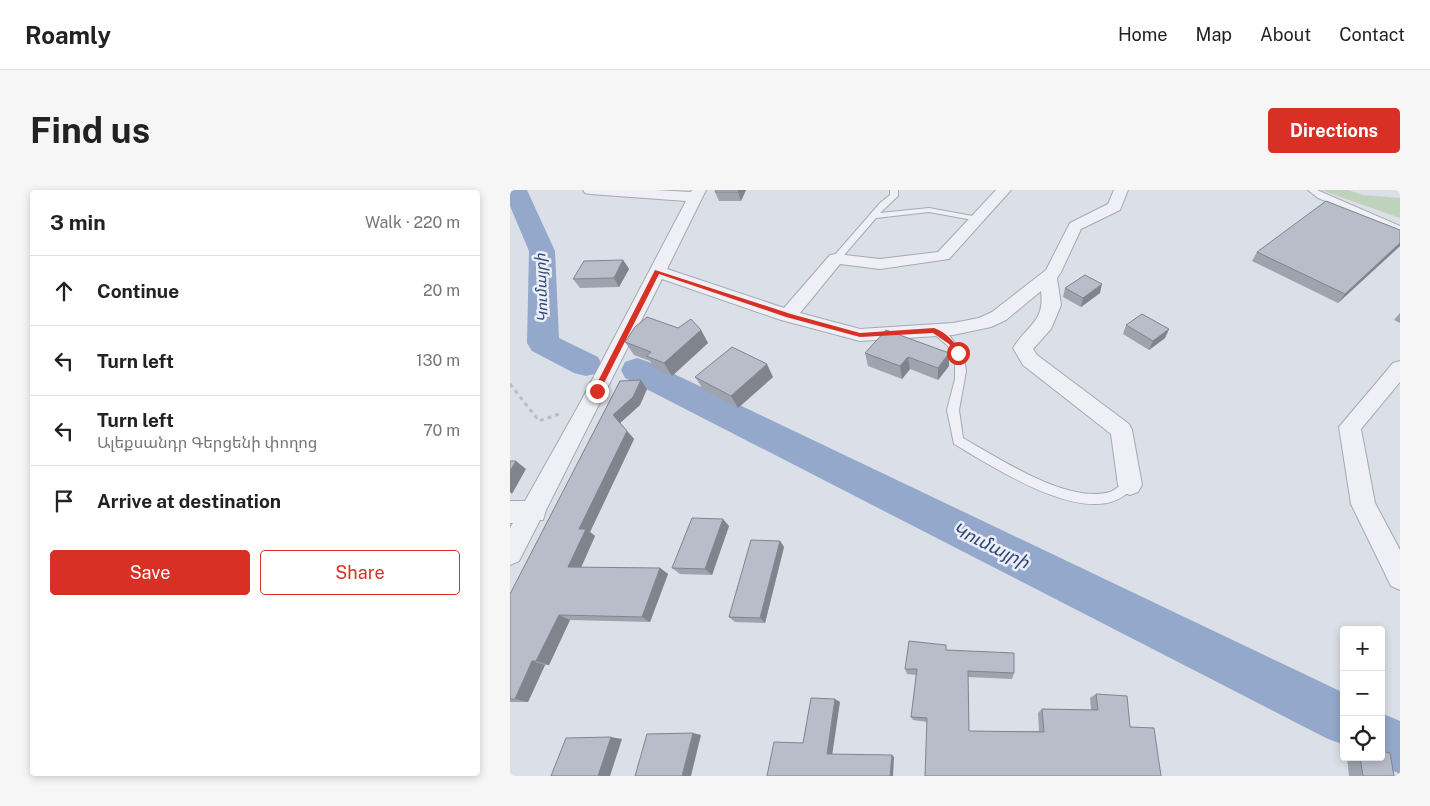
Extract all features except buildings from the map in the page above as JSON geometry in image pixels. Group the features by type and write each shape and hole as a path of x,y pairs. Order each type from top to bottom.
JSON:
{"street":[{"path":"510,553 522,512 590,404 697,194 590,190"},
{"path":"788,316 836,259 880,264 943,256 1004,190"},
{"path":"657,271 788,316 860,335 953,329 984,323 999,316 1048,277 1053,272 1075,226 1115,207 1121,190"},
{"path":"1048,277 1052,305 1044,325 1023,348 1030,360 1121,430 1130,484"},
{"path":"1400,368 1350,428 1363,504 1400,577"}],"lane":[{"path":"836,259 873,216 894,196 894,190"},
{"path":"1312,190 1321,196 1400,229"},
{"path":"873,216 929,210 978,218"},
{"path":"934,330 942,334 951,343 958,353 961,365 953,410 958,441 1049,491 1084,497 1112,497 1130,484"}],"path":[{"path":"510,384 539,421 590,404"}],"green space":[{"path":"1321,190 1348,190 1363,195 1400,198 1400,218"}],"waterway":[{"name":"Կումայրի","path":"515,190 542,251 543,343 586,365"},
{"name":"Կումայրի","path":"637,370 1340,718"},
{"name":"Կումայրի","path":"1385,741 1400,748"}],"route":[{"path":"597,391 657,271 788,316 860,335 934,330 942,334 958,353"}]}
